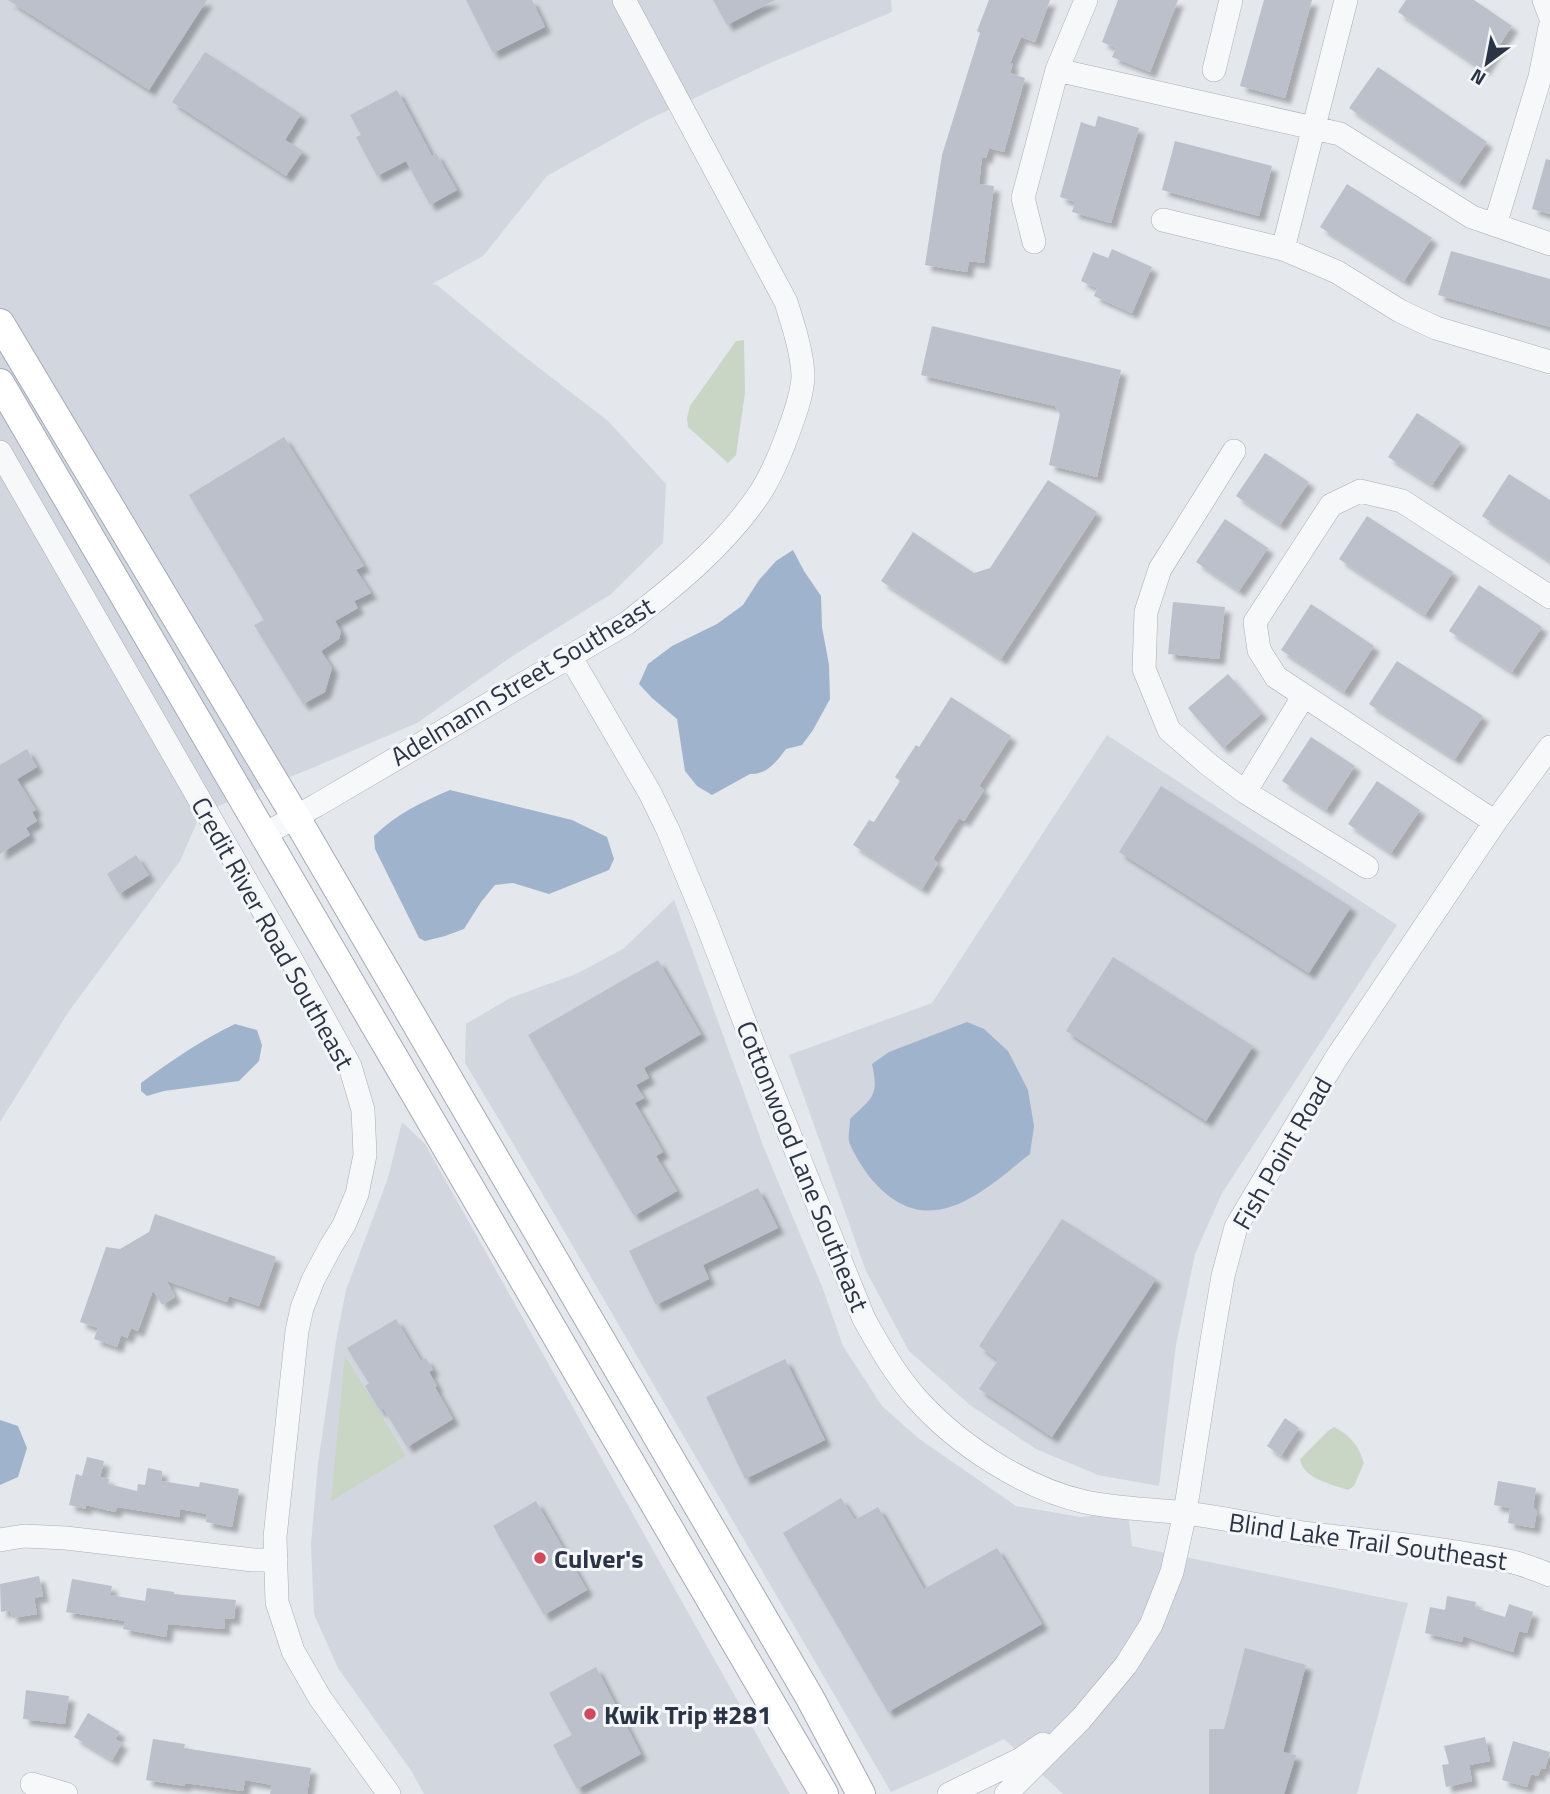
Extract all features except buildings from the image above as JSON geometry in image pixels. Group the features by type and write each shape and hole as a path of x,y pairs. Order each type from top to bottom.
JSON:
{"main road":[{"path":"0,323 295,816 810,1698 861,1794"},
{"path":"0,383 824,1794"}],"street":[{"name":"Adelmann Street Southeast","path":"265,834 627,623 668,591 734,528 759,495 779,458 795,414 803,377 786,302 624,0"},
{"path":"1034,242 1023,198 1057,70 1086,0"},
{"path":"1213,70 1231,0"},
{"path":"1283,249 1346,0"},
{"path":"1544,0 1550,16"},
{"path":"1495,225 1541,77 1550,27"},
{"path":"1057,70 1340,134 1472,217 1550,244"},
{"path":"1163,220 1283,249 1337,272 1400,311 1436,328 1550,362"},
{"path":"1234,450 1160,569 1146,612 1143,669 1170,730 1208,764 1245,792 1367,867"},
{"name":"Credit River Road Southeast","path":"0,452 344,1054 363,1110 365,1155 357,1194 344,1226 313,1280 302,1308 297,1331 275,1537 277,1602 293,1651 320,1698 389,1794"},
{"path":"1495,822 1276,677 1259,650 1255,622 1331,505 1360,491 1402,501 1550,597"},
{"name":"Cottonwood Lane Southeast","path":"570,656 650,793 668,830 859,1308 881,1349 901,1378 918,1400 946,1427 975,1451 1013,1473 1049,1490 1083,1501 1119,1508 1185,1513"},
{"path":"1245,792 1303,697"},
{"name":"Fish Point Road","path":"1006,1794 1080,1719 1126,1665 1151,1625 1172,1573 1185,1513 1223,1276 1236,1227 1335,1060 1495,822 1550,747"},
{"name":"Blind Lake Trail Southeast","path":"1185,1513 1308,1533 1433,1548 1518,1563 1550,1575"},
{"path":"0,1540 24,1536 66,1538 253,1560 276,1560"},
{"name":"Fish Point Road","path":"949,1794 1021,1759 1080,1719"},
{"path":"32,1784 66,1794"}],"shaded area":[{"path":"0,0 891,0 892,12 770,63 645,121 547,176 483,256 432,284 437,285 608,421 666,484 663,543 611,594 511,657 417,723 201,813 180,861 69,1011 0,1122"},
{"path":"1107,735 1397,925 1222,1193 1195,1254 1176,1345 1159,1486 1098,1475 1036,1449 970,1405 909,1351 866,1271 789,1055 932,1003"},
{"path":"674,900 764,1148 823,1289 843,1346 882,1406 918,1438 1016,1506 1081,1517 1128,1513 1132,1546 1408,1603 1357,1794 1063,1794 1004,1739 891,1792 465,1063 466,1024 510,998 576,974 623,949"},
{"path":"402,1122 425,1144 790,1794 424,1794 412,1772 338,1668 314,1614 311,1544 318,1464 346,1290 388,1178"}],"green space":[{"path":"744,340 745,393 736,455 728,463 688,427 687,418 690,406 736,341"},
{"path":"345,1355 406,1456 331,1501"},
{"path":"1334,1427 1353,1442 1364,1463 1354,1486 1348,1490 1312,1476 1302,1466 1300,1459"}],"water":[{"path":"793,550 821,596 830,699 802,745 786,749 766,770 750,774 712,795 697,786 685,771 677,719 639,684 648,664 672,646 717,624 743,605 759,580 776,561"},
{"path":"450,790 572,820 607,837 614,859 609,870 549,894 513,883 495,885 464,929 425,941 419,938 375,849 374,836 400,815"},
{"path":"967,1022 984,1029 1008,1051 1028,1090 1034,1126 1030,1154 974,1196 954,1206 935,1210 915,1209 894,1200 867,1174 849,1141 850,1119 869,1100 874,1090 872,1064 889,1052"},
{"path":"235,1024 257,1030 262,1045 259,1061 239,1081 164,1091 147,1096 141,1091 141,1083 152,1075 198,1044"},
{"path":"0,1420 18,1426 27,1448 18,1477 0,1485"}],"place":[{"name":"Culver's","path":"540,1558"},
{"name":"Kwik Trip #281","path":"590,1714"}]}
